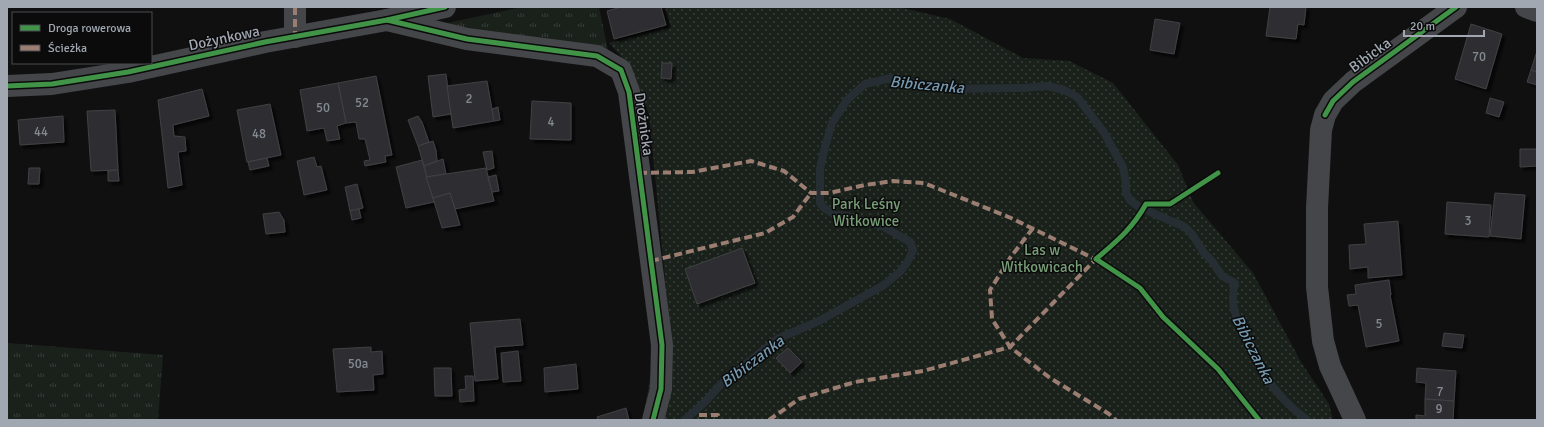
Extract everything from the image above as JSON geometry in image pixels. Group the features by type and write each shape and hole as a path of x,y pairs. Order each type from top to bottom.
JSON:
{"street":[{"path":"295,7 295,37"},
{"name":"Dożynkowa","path":"7,86 52,84 128,72 265,42 387,20 445,7"},
{"name":"Bibicka","path":"1355,420 1330,366 1323,341 1317,287 1317,216 1321,130 1325,115 1333,101 1353,82 1456,7"},
{"path":"1526,7 1537,11"},
{"name":"Drożnicka","path":"387,20 467,39 597,56 621,70 629,92 662,345 661,389 654,420"}],"green space":[{"path":"522,7 599,7 608,51 464,31 443,24"},
{"name":"Park Leśny Witkowice","path":"665,7 898,7 950,19 1023,58 1069,61 1113,83 1178,165 1193,202 1253,273 1301,362 1329,404 1333,420 643,420 654,354 672,350 649,114 627,63 609,43 671,27"},
{"path":"8,343 163,355 158,420 7,420"}],"building":[{"path":"621,7 661,7 666,25 614,39 607,11"},
{"path":"1270,7 1306,7 1304,25 1298,24 1296,39 1266,36"},
{"path":"1155,19 1180,23 1174,54 1150,50"},
{"path":"1471,24 1502,34 1486,89 1455,79"},
{"path":"1537,51 1537,72 1531,70"},
{"path":"662,63 672,63 671,79 661,78"},
{"path":"1531,70 1537,72 1537,85 1527,82"},
{"path":"446,74 451,114 433,117 428,76"},
{"path":"376,76 392,155 385,156 386,162 365,166 364,161 370,160 365,139 359,139 356,122 346,123 338,83"},
{"path":"487,81 494,121 453,128 447,86"},
{"path":"338,83 346,123 337,126 340,139 327,141 324,128 307,131 300,90"},
{"path":"202,89 209,116 173,125 174,136 185,137 186,151 178,152 182,185 168,188 158,100"},
{"path":"1490,98 1504,102 1499,117 1486,113"},
{"path":"532,101 571,103 571,140 530,139"},
{"path":"270,104 281,155 247,162 237,110"},
{"path":"498,107 500,120 494,121 492,109"},
{"path":"115,110 118,170 91,171 87,111"},
{"path":"63,116 64,142 20,145 18,120"},
{"path":"418,116 422,122 429,142 418,146 408,120"},
{"path":"433,141 437,161 424,166 418,146"},
{"path":"1520,149 1537,149 1537,166 1520,167"},
{"path":"492,151 494,168 487,170 483,152"},
{"path":"314,157 317,167 321,166 327,190 304,195 297,161"},
{"path":"267,158 269,166 250,170 248,162"},
{"path":"443,159 446,174 426,177 424,166"},
{"path":"422,160 434,202 406,208 396,167"},
{"path":"29,168 40,168 39,184 28,184"},
{"path":"486,168 494,201 455,209 450,193 433,198 426,177"},
{"path":"118,170 119,181 108,181 108,171"},
{"path":"496,175 499,191 492,192 488,177"},
{"path":"357,184 363,208 350,211 345,187"},
{"path":"450,193 460,225 442,228 433,198"},
{"path":"1495,193 1525,195 1521,239 1490,236"},
{"path":"1447,202 1491,205 1489,237 1445,234"},
{"path":"359,209 361,218 352,220 350,211"},
{"path":"279,212 284,220 285,232 266,234 263,214"},
{"path":"1398,221 1402,275 1368,278 1368,267 1350,269 1349,245 1366,244 1364,224"},
{"path":"742,248 755,283 697,304 685,269"},
{"path":"1389,280 1390,295 1399,341 1366,347 1358,305 1349,306 1347,295 1356,294 1355,285"},
{"path":"520,319 523,345 495,347 498,379 475,381 470,323"},
{"path":"1444,333 1464,335 1462,348 1442,346"},
{"path":"371,347 371,352 382,351 383,374 373,375 374,390 337,392 333,349"},
{"path":"788,348 802,362 790,373 776,358"},
{"path":"518,351 521,381 503,382 501,353"},
{"path":"576,364 578,389 545,392 544,368"},
{"path":"434,368 451,368 452,396 435,396"},
{"path":"1417,368 1456,371 1454,401 1425,399 1426,383 1416,382"},
{"path":"465,376 473,376 474,401 460,402 459,390 466,389"},
{"path":"1425,399 1454,401 1453,420 1416,420 1416,415 1425,416"},
{"path":"626,408 629,420 598,420 597,417"}],"waterway":[{"name":"Bibiczanka","path":"685,420 706,401 721,384 777,339 819,321 884,285 901,271 908,261 913,250 910,242 884,227 848,216 835,215 824,208 820,203 820,169 832,123 847,100 865,84 891,78 923,86 945,89 1024,88 1048,86 1064,90 1077,97 1103,131 1123,167 1126,193 1130,200 1139,207 1185,227 1192,234 1204,253 1212,261 1222,276 1235,283 1233,292 1234,308 1258,364 1280,395 1307,420"}],"marked path":[{"path":"295,7 295,37"},
{"path":"639,173 692,172 751,161 784,171 811,193 829,193 865,185 893,181 924,183 1011,218 1099,261"},
{"path":"651,261 765,233 793,217 811,193"},
{"path":"1033,228 1010,258 990,290 992,319 1010,347 1050,378 1109,414 1116,420"},
{"path":"769,420 799,399 855,382 923,371 1010,347 1098,257"},
{"path":"699,415 718,415 719,420"}],"cycle path":[{"path":"7,86 52,84 128,72 265,42 387,20 445,7"},
{"path":"1325,115 1333,101 1353,82 1456,7"},
{"path":"387,20 467,39 597,56 621,70 629,92 662,345 661,389 653,420"},
{"path":"1218,173 1170,204 1146,204 1130,228 1096,259 1140,288 1163,317 1218,369 1259,420"}],"park label":[{"name":"Las w Witkowicach","path":"1042,258"}]}
